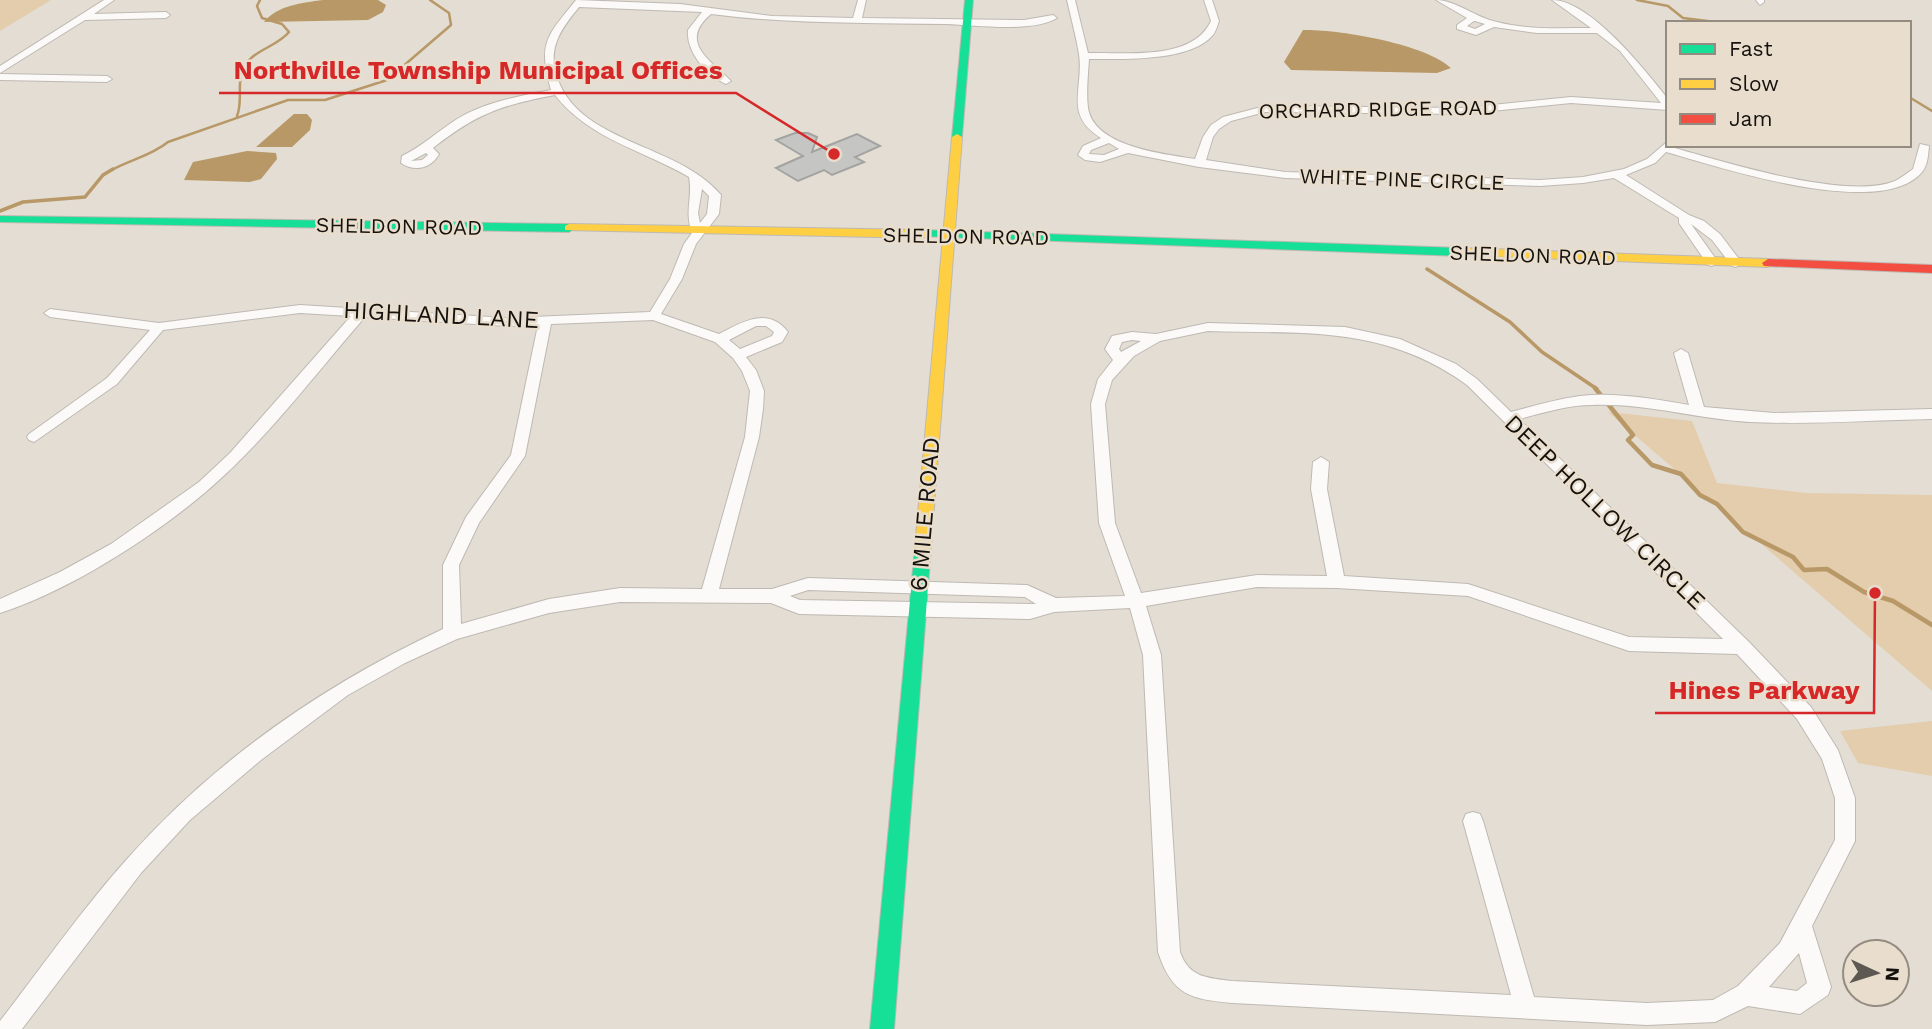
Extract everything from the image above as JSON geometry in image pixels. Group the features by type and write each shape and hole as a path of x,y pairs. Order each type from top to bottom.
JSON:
{"main road":[{"name":"6 MILE ROAD","path":"882,1029 968,13"},
{"name":"SHELDON ROAD","path":"0,219 950,236 1932,269"}],"street":[{"path":"0,70 110,0"},
{"path":"857,20 862,0"},
{"name":"WHITE PINE CIRCLE","path":"1071,0 1084,56 1083,109 1090,127 1127,149 1199,164 1302,177 1561,183 1627,172 1651,161 1666,146"},
{"path":"1084,56 1148,55 1189,46 1204,37 1214,26 1215,17 1208,0"},
{"path":"1440,0 1471,19 1460,27 1476,32 1491,25 1540,31 1600,30"},
{"path":"1556,0 1600,30 1623,50 1666,104"},
{"path":"654,316 676,279 697,232 713,214 715,195 706,183 687,170 603,132 578,114 558,92 550,78 549,45 579,2 665,6 772,19 874,20 968,13 1024,23 1053,18 1075,18"},
{"path":"709,11 697,23 693,43 700,60 726,81"},
{"path":"82,17 166,15"},
{"path":"0,77 107,79"},
{"path":"426,148 460,122 478,113 518,99 558,92"},
{"name":"ORCHARD RIDGE ROAD","path":"1199,164 1208,137 1215,127 1236,116 1265,109 1463,111 1571,100 1666,106"},
{"path":"1108,139 1087,148 1083,155 1093,160 1107,159 1127,149"},
{"path":"1669,147 1776,178 1847,189 1876,188 1907,179 1921,165 1924,146"},
{"path":"1616,174 1685,217 1700,223 1716,237 1736,263"},
{"path":"694,177 697,190 692,213 697,232"},
{"path":"1685,217 1685,223 1712,262"},
{"name":"HIGHLAND LANE","path":"50,313 159,327 300,309 507,322 654,316 720,339 750,370 757,391 752,437 708,597"},
{"path":"0,606 66,576 117,548 204,486 234,457 362,312"},
{"path":"452,633 452,565 472,521 518,456 545,321"},
{"path":"720,339 754,323 769,321 778,326 781,332 776,339 738,355"},
{"path":"34,437 112,381 159,327"},
{"name":"DEEP HOLLOW CIRCLE","path":"1218,327 1328,330 1377,337 1412,348 1451,367 1472,382 1743,647 1804,713 1831,757 1845,798 1845,841 1788,951 1746,994 1715,1011 1647,1014 1232,992 1194,987 1184,983 1169,952 1152,655 1135,601 1107,523 1098,414 1105,379 1120,360 1156,338 1185,330 1218,327"},
{"path":"1681,353 1698,413"},
{"path":"1508,416 1571,402 1593,400 1624,401 1698,413 1752,417 1932,414"},
{"path":"1321,462 1319,489 1337,582"},
{"path":"772,596 799,607 1030,612 1054,605 1117,604 1257,581 1337,582 1468,590 1629,644 1743,647"},
{"path":"8,1029 134,866 183,814 254,754 342,690 399,658 452,633 549,606 620,595 772,596 808,584 1027,591 1054,605"},
{"path":"1473,821 1525,1006"},
{"path":"1746,994 1800,1003 1820,987 1801,926"}],"shaded area":[{"path":"0,0 51,0 0,31"},
{"path":"323,0 378,0 386,5 383,12 368,20 264,22 283,8"},
{"path":"1303,30 1359,35 1402,45 1439,59 1451,68 1437,73 1291,70 1284,62"},
{"path":"294,114 307,114 312,120 310,130 292,147 256,147"},
{"path":"247,151 276,153 277,159 261,179 250,182 184,180 193,162"},
{"path":"1608,412 1692,421 1717,483 1806,493 1932,495 1932,691"},
{"path":"1932,721 1932,776 1858,763 1840,731"}],"building":[{"path":"795,133 808,133 817,137 812,152 857,134 880,146 855,157 864,162 832,175 824,170 798,181 776,168 803,156 776,140"}],"waterway":[{"path":"237,116 242,71 246,64 289,32 282,24 262,18 257,6 260,0"},
{"path":"110,171 168,142 288,100 325,100 387,80 451,25 449,13 430,0"},
{"path":"1637,0 1668,6 1683,18 1708,21"},
{"path":"1911,98 1932,111"},
{"path":"0,211 23,202 85,197 103,175 113,169"},
{"path":"1427,269 1510,322 1542,352 1597,389"},
{"path":"1595,388 1633,435 1628,440 1652,465 1681,474 1700,495 1717,504 1743,532 1793,557 1804,570 1827,569 1864,592 1893,601 1932,625"}],"traffic: fast":[{"path":"957,137 969,0"},
{"path":"0,219 569,228"},
{"path":"923,234 1461,252"},
{"path":"882,1029 923,547"}],"traffic: slow":[{"path":"923,547 957,137"},
{"path":"569,228 923,234"},
{"path":"1461,252 1768,263"}],"traffic: jam":[{"path":"1768,263 1932,269"}],"place":[{"name":"Northville Township Municipal Offices","path":"834,154"},
{"name":"Hines Parkway","path":"1875,593"}]}
